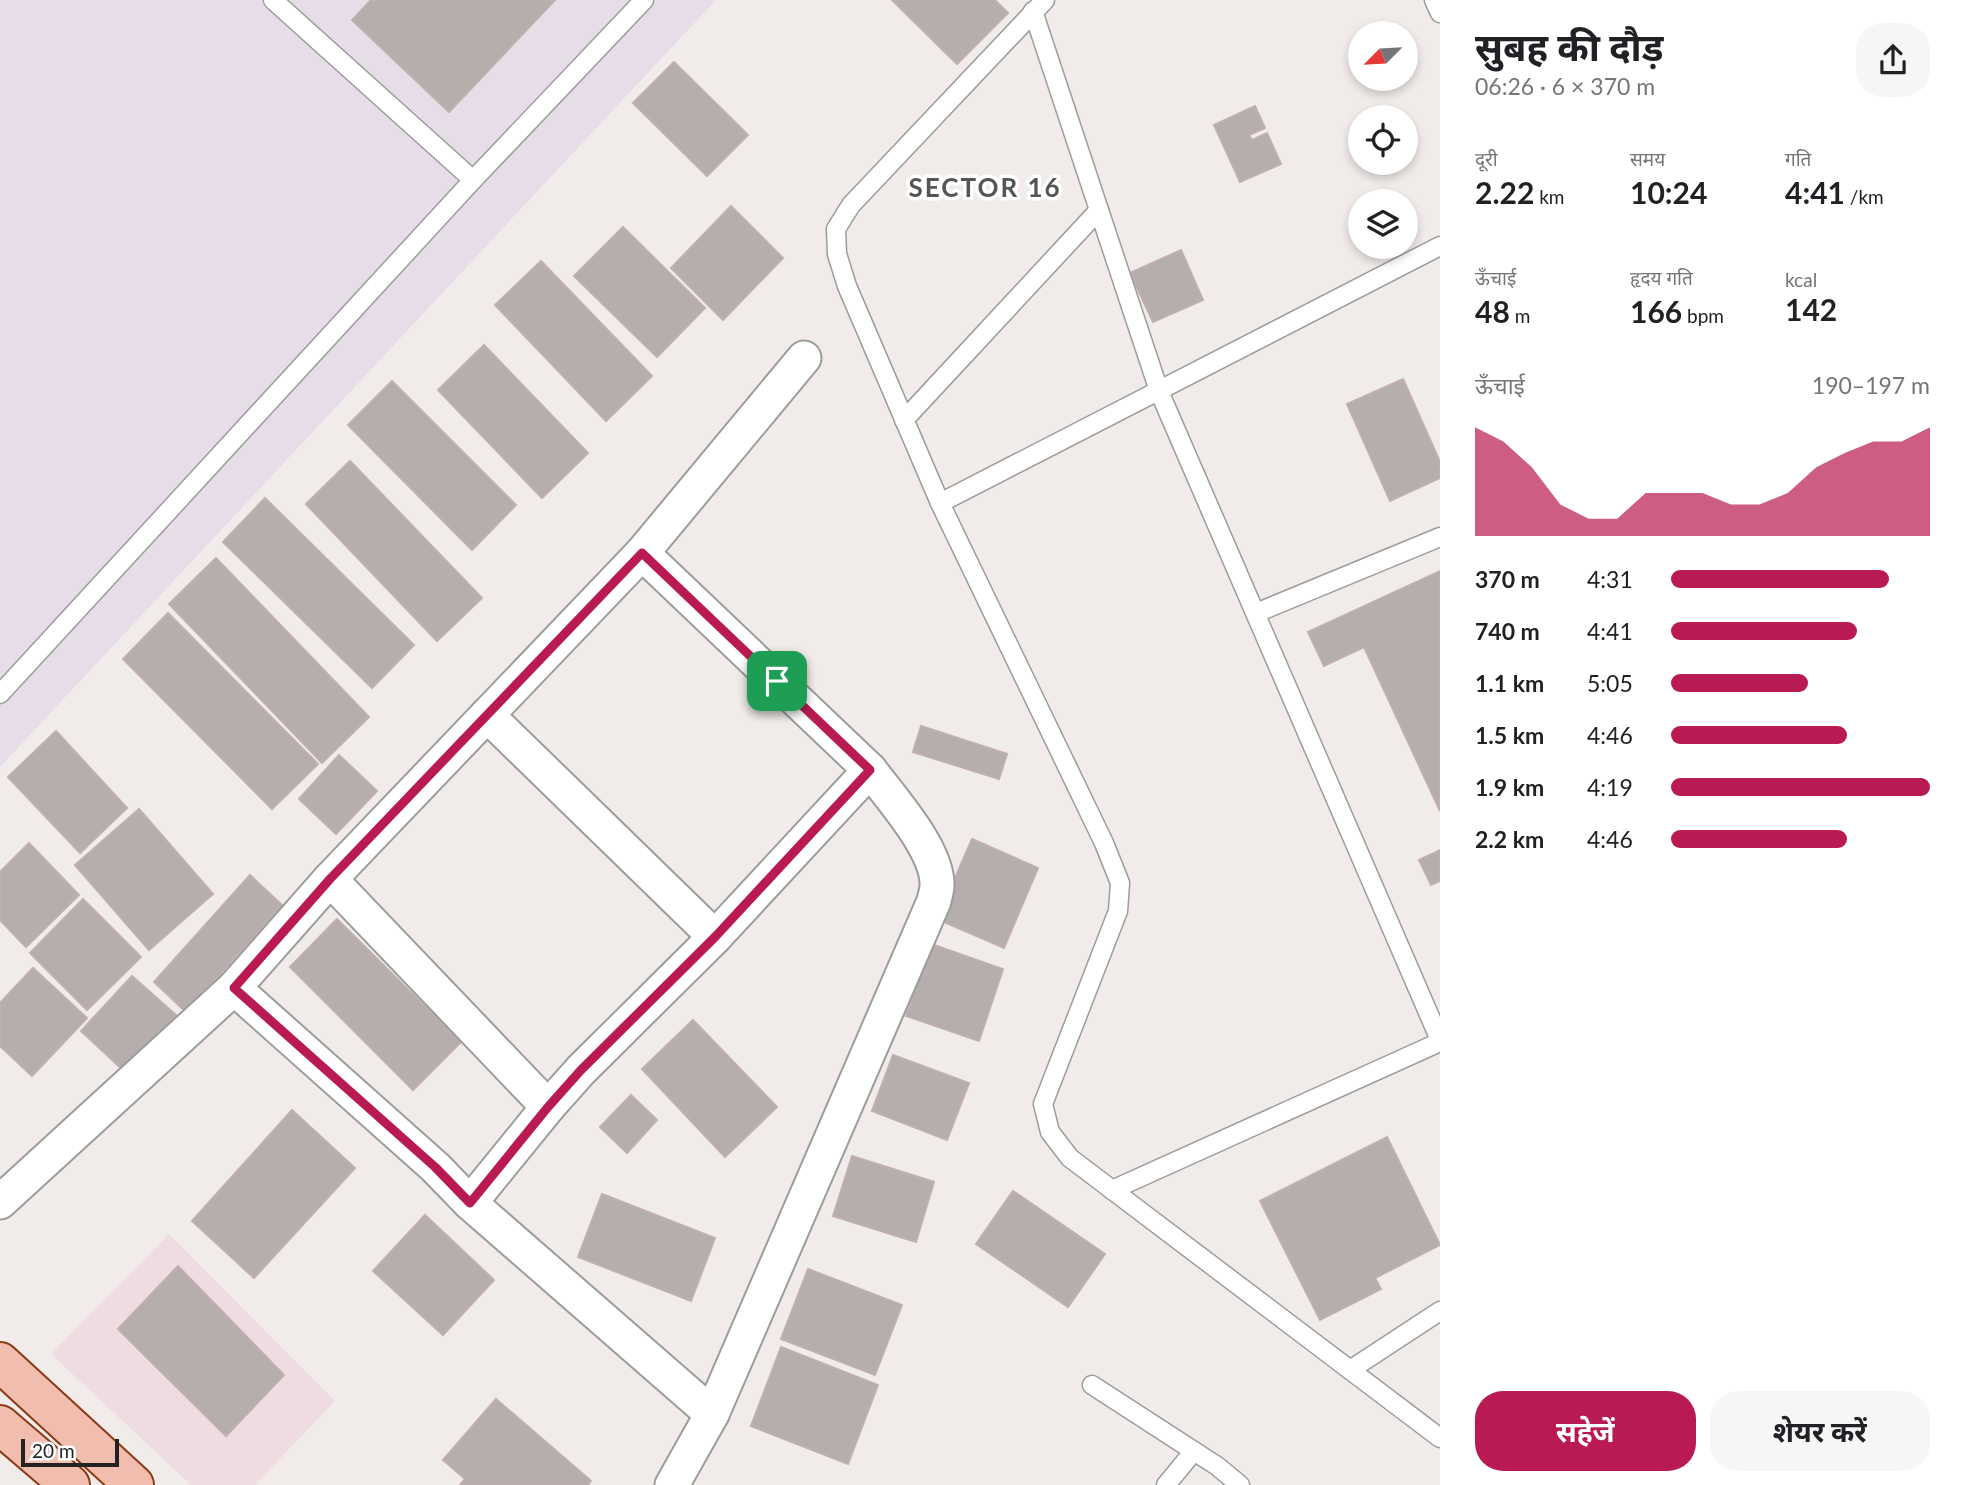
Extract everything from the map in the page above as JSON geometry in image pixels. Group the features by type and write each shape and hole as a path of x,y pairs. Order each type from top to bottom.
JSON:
{"main road":[{"path":"0,1362 135,1485"},
{"path":"0,1425 70,1485"}],"street":[{"path":"0,1202 234,988 330,879 642,553 804,358"},
{"path":"642,553 870,770 923,842 937,884 934,901 712,1414 672,1485"},
{"path":"487,715 715,937"},
{"path":"470,1203 581,1070 715,937 870,770"},
{"path":"330,879 548,1107"},
{"path":"234,988 435,1167 470,1203 712,1414"}],"lane":[{"path":"274,0 473,180"},
{"path":"0,694 473,180 644,0"},
{"path":"1434,0 1440,13"},
{"path":"1039,5 1100,210 1159,391 1440,1041 1112,1190"},
{"path":"1039,5 851,205 836,229 837,254 847,286 940,503 1098,830 1120,883 1118,912 1043,1104 1050,1132 1070,1158 1440,1438"},
{"path":"904,420 1100,210"},
{"path":"940,503 1440,246"},
{"path":"1256,613 1440,537"},
{"path":"1350,1370 1440,1311"},
{"path":"1092,1385 1194,1451 1240,1485"},
{"path":"1166,1485 1194,1451"}],"shaded area":[{"path":"0,0 716,0 0,767"},
{"path":"169,1234 335,1401 255,1485 191,1485 51,1354"}],"building":[{"path":"371,0 555,0 449,112 352,20"},
{"path":"892,0 995,0 1008,13 957,64"},
{"path":"674,62 748,135 707,176 633,103"},
{"path":"1255,106 1265,128 1249,135 1252,140 1267,133 1281,164 1240,182 1214,125"},
{"path":"731,206 783,258 723,320 671,268"},
{"path":"623,227 705,308 657,357 574,276"},
{"path":"1181,250 1203,300 1153,322 1130,273"},
{"path":"541,261 652,376 606,421 495,305"},
{"path":"484,345 588,453 542,498 438,390"},
{"path":"1403,379 1440,462 1440,478 1390,501 1347,404"},
{"path":"392,381 516,505 472,550 348,425"},
{"path":"350,461 482,598 437,641 306,504"},
{"path":"265,498 414,645 372,688 223,542"},
{"path":"216,558 369,717 322,763 169,604"},
{"path":"1440,571 1440,811 1364,647 1324,666 1308,632"},
{"path":"168,613 318,764 272,809 123,659"},
{"path":"921,726 1007,754 999,779 913,752"},
{"path":"56,731 127,808 80,853 8,777"},
{"path":"339,755 377,791 336,834 299,799"},
{"path":"139,809 213,894 149,950 75,865"},
{"path":"972,839 1038,868 1004,948 937,919"},
{"path":"29,843 79,895 26,947 0,920 0,872"},
{"path":"1440,850 1440,881 1431,885 1419,860"},
{"path":"250,875 282,905 186,1012 154,982"},
{"path":"83,899 141,957 87,1010 30,953"},
{"path":"337,919 461,1042 413,1090 290,967"},
{"path":"931,944 1003,969 979,1041 906,1016"},
{"path":"33,968 87,1018 32,1076 0,1046 0,1003"},
{"path":"132,976 176,1015 125,1072 81,1031"},
{"path":"693,1020 777,1107 725,1157 642,1069"},
{"path":"893,1055 969,1083 947,1140 872,1111"},
{"path":"631,1095 657,1120 627,1153 600,1127"},
{"path":"292,1110 355,1168 254,1278 192,1221"},
{"path":"1387,1137 1440,1245 1375,1278 1381,1289 1320,1320 1260,1201"},
{"path":"852,1156 934,1182 916,1242 833,1216"},
{"path":"1013,1191 1105,1254 1068,1307 976,1244"},
{"path":"602,1194 715,1238 691,1301 578,1257"},
{"path":"425,1215 494,1280 443,1335 373,1271"},
{"path":"178,1266 284,1375 226,1436 118,1329"},
{"path":"808,1269 902,1305 875,1375 781,1339"},
{"path":"781,1347 878,1385 848,1464 751,1426"},
{"path":"496,1399 591,1481 588,1485 460,1485 465,1479 443,1460"}],"district":[{"name":"SECTOR 16","path":"985,188"}],"route":[{"path":"642,553 777,681 870,770 715,937 581,1070 470,1203 435,1167 234,988 330,879 642,553"}]}
